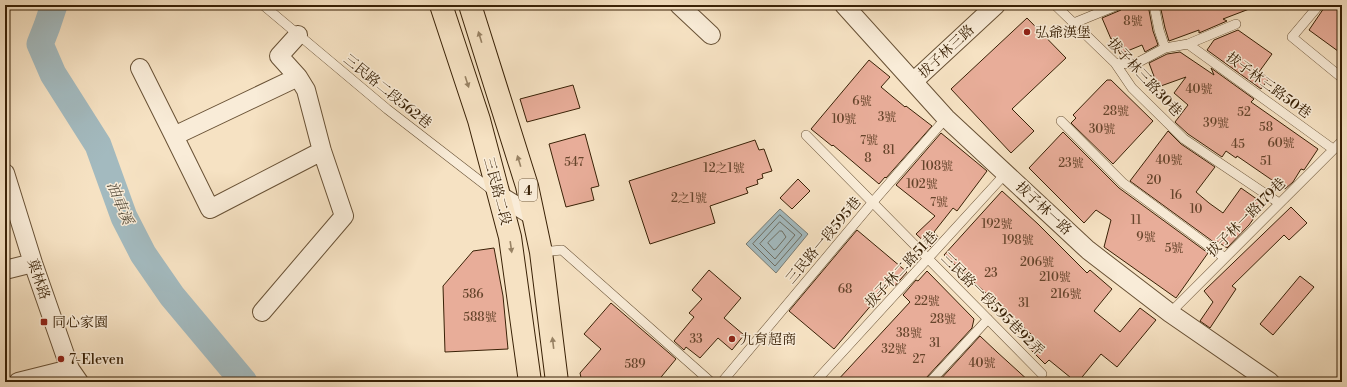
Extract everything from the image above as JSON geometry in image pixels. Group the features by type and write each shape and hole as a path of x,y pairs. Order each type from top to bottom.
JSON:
{"main road":[{"name":"三民路二段","path":"441,5 479,120 510,237 530,382"},
{"name":"三民路二段","path":"470,5 527,186 541,252 557,382"}],"street":[{"path":"678,5 711,36"},
{"name":"拔子林一路","path":"844,5 946,118 1088,250 1170,313 1270,382"},
{"name":"拔子林三路","path":"914,81 996,5"},
{"path":"262,312 344,216 322,150 306,90 298,77 279,56 298,35"},
{"path":"140,68 210,209 322,150"},
{"path":"174,136 298,77"},
{"name":"菓林路","path":"5,173 33,263 75,375"},
{"path":"499,195 533,216"},
{"path":"5,270 33,263"},
{"path":"18,382 75,375"}],"lane":[{"name":"三民路二段562巷","path":"263,5 387,109 499,195"},
{"name":"拔子林三路30巷","path":"1056,5 1115,63 1132,88 1184,139 1279,203"},
{"path":"1074,23 1118,5"},
{"path":"1154,5 1159,30 1165,48"},
{"path":"1319,5 1292,37 1342,78"},
{"path":"1115,63 1135,64 1165,48 1188,44 1236,24"},
{"name":"拔子林三路50巷","path":"1188,44 1333,149"},
{"name":"三民路一段595巷","path":"722,382 872,203 946,118"},
{"path":"1061,121 1123,183 1225,258"},
{"name":"三民路一段595巷92弄","path":"806,135 1042,374"},
{"name":"拔子林一路179巷","path":"1170,313 1342,140"},
{"name":"拔子林二路51巷","path":"815,382 929,260 1006,173"},
{"path":"541,252 562,250 711,382"},
{"path":"930,382 988,319"}],"water":[{"path":"780,209 808,234 776,273 746,244"}],"building":[{"path":"1124,5 1148,5 1153,31 1158,45 1145,52 1142,45 1120,54 1114,38 1111,39 1102,18 1121,10"},
{"path":"1160,5 1257,6 1223,19 1227,21 1199,33 1199,30 1169,41"},
{"path":"1326,5 1342,5 1342,54 1309,30"},
{"path":"1027,18 1066,58 1012,109 1034,131 1011,153 951,89"},
{"path":"1238,30 1272,54 1259,72 1269,78 1261,89 1207,50 1214,40"},
{"path":"1180,52 1214,75 1211,68 1254,99 1251,102 1318,149 1304,170 1301,169 1293,182 1285,189 1237,156 1236,158 1226,151 1222,157 1188,134 1175,122 1188,105 1174,93 1186,77 1158,87 1149,63 1167,54"},
{"path":"869,60 890,77 881,87 905,107 906,106 932,126 879,184 833,145 832,146 811,129"},
{"path":"1107,80 1111,80 1153,121 1113,164 1071,123 1076,118 1073,115"},
{"path":"573,85 580,108 527,122 520,99"},
{"path":"1168,131 1181,144 1215,167 1196,192 1209,203 1223,213 1241,188 1264,204 1249,225 1227,248 1217,241 1215,243 1130,181"},
{"path":"1063,132 1119,188 1208,253 1176,298 1104,247 1111,220 1096,210 1084,223 1029,168"},
{"path":"941,133 987,171 957,211 953,208 934,232 938,237 930,247 916,234 935,216 896,185"},
{"path":"585,134 599,186 591,188 594,200 566,207 549,144"},
{"path":"755,140 759,150 764,149 772,171 762,174 763,178 757,180 758,184 746,188 748,193 710,206 715,223 650,244 629,181"},
{"path":"798,179 810,191 792,209 780,198"},
{"path":"1002,191 1038,224 1087,273 1090,270 1112,289 1094,311 1120,332 1140,308 1156,320 1117,367 1101,354 1078,382 1076,382 1049,360 1045,364 1024,343 1032,335 944,255"},
{"path":"1291,207 1307,223 1289,240 1284,235 1232,286 1236,289 1210,328 1200,321 1213,302 1204,291"},
{"path":"857,230 907,272 894,287 890,283 834,349 789,311"},
{"path":"494,248 503,296 508,349 445,352 443,286 473,251"},
{"path":"709,270 741,298 724,318 744,335 732,350 718,338 700,358 686,347 684,350 674,341 694,317 689,313 702,299 692,290"},
{"path":"927,271 974,319 972,328 924,382 836,382 910,302 903,295 916,280 918,281"},
{"path":"1300,276 1314,287 1273,335 1260,324"},
{"path":"611,303 676,359 657,382 582,382 580,373 601,349 584,334"},
{"path":"980,336 997,352 1030,382 938,382"}],"waterway":[{"name":"油車溪","path":"54,5 40,44 53,74 98,145 124,217 143,254 172,296 244,382"}],"place":[{"name":"弘爺漢堡","path":"1027,32"},
{"name":"同心家園","path":"44,322"},
{"name":"九育超商","path":"732,339"},
{"name":"7-Eleven","path":"61,359"}]}
